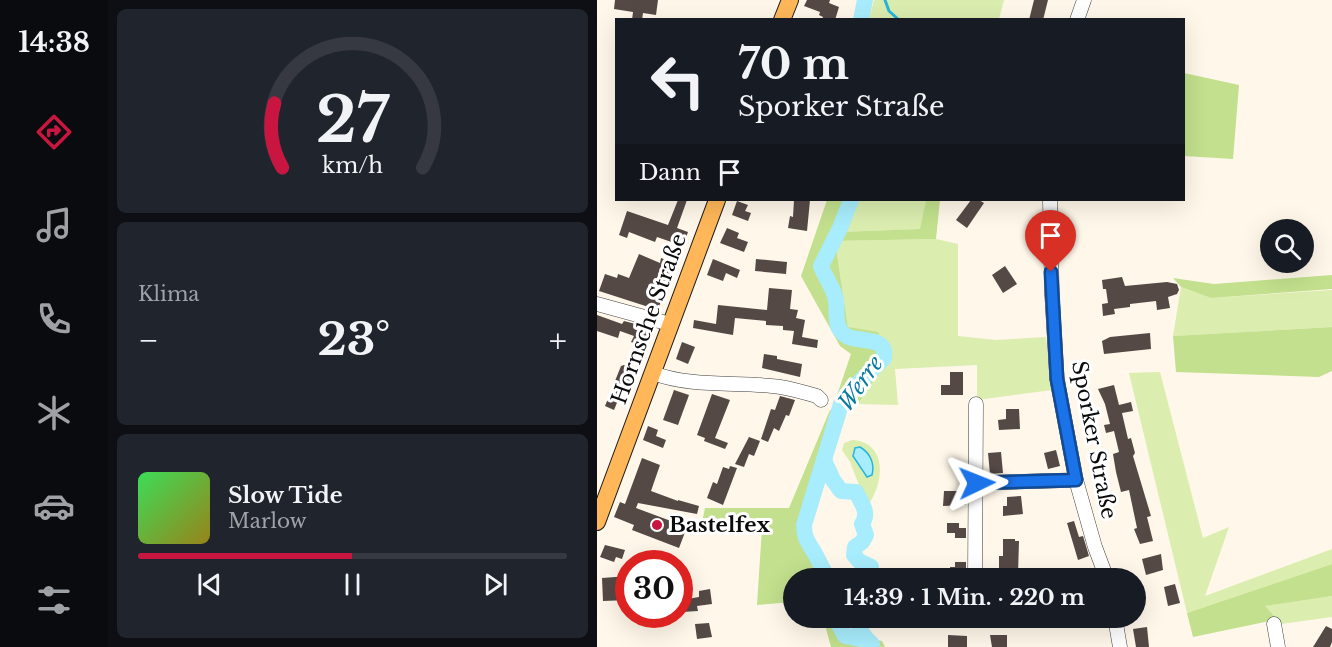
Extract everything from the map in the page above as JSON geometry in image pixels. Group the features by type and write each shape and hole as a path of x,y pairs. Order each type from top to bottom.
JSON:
{"main road":[{"path":"783,18 790,0"},
{"name":"Hornsche Straße","path":"597,522 717,201"}],"street":[{"path":"1078,18 1084,0"},
{"name":"Sporker Straße","path":"1050,201 1057,379 1076,480 1103,568"},
{"path":"597,304 670,324"},
{"path":"653,373 670,378 774,386 817,396 821,400"},
{"path":"975,568 976,404"},
{"path":"977,483 1076,480"},
{"path":"1274,624 1278,647"},
{"path":"1117,628 1120,647"}],"green space":[{"path":"874,0 1004,0 999,18 870,18"},
{"path":"1185,73 1239,85 1233,159 1185,156"},
{"path":"827,201 850,201 838,232 920,229 926,201 940,201 936,239 835,241 848,327 878,332 890,357 858,404 835,401 851,354 840,346 801,276"},
{"path":"849,201 926,201 921,229 837,232"},
{"path":"936,239 958,244 958,336 996,340 1046,337 1052,390 977,400 977,365 895,369 898,405 858,404 890,357 848,327 835,241"},
{"path":"1332,275 1332,289 1211,298 1181,287 1173,278 1214,284"},
{"path":"1181,287 1211,298 1332,290 1332,327 1173,336"},
{"path":"1332,327 1332,371 1319,377 1176,372 1173,336"},
{"path":"1160,372 1203,538 1229,527 1205,596 1332,549 1332,564 1187,613 1129,373"},
{"path":"830,410 846,415 809,529 816,558 822,568 783,568 783,603 757,605 762,528 700,532 705,508 789,508"},
{"path":"852,440 864,443 873,449 878,457 880,467 876,490 865,509 856,492 859,485 850,462 842,450 844,443","holes":["855,448 864,449 872,462 872,475 863,473 853,456"]},
{"path":"1332,564 1332,596 1265,606 1281,624 1275,620 1193,637 1187,613"},
{"path":"1332,596 1332,617 1281,624 1264,606"},
{"path":"826,628 842,628 843,634 882,641 885,647 831,647"}],"water":[{"path":"860,447 867,452 872,462 872,475 867,477 853,456 855,448"}],"building":[{"path":"615,0 658,0 656,15 643,13 642,18 632,18 633,12 614,9"},
{"path":"807,0 830,0 829,3 839,7 836,18 823,18 819,15 820,12 804,6"},
{"path":"1034,0 1048,0 1044,18 1030,18"},
{"path":"678,201 687,201 677,228 688,232 683,246 657,237 655,242 629,232 627,238 619,235 627,211 668,225"},
{"path":"737,201 748,205 745,211 751,213 748,221 732,215"},
{"path":"794,201 810,201 807,231 788,228 790,216 793,217"},
{"path":"970,201 984,203 967,228 956,220"},
{"path":"727,228 739,233 737,238 748,242 744,252 720,243"},
{"path":"639,254 660,263 661,258 677,264 672,277 669,276 658,310 599,291 605,274 617,278 618,274 629,278"},
{"path":"713,259 740,270 737,278 726,273 723,281 707,275"},
{"path":"756,259 787,262 786,274 755,271"},
{"path":"1005,266 1017,284 1003,293 992,275"},
{"path":"1122,277 1125,286 1167,282 1177,284 1179,290 1177,294 1168,297 1170,308 1157,310 1156,301 1130,304 1130,307 1114,309 1115,314 1103,316 1102,304 1108,303 1102,280"},
{"path":"769,288 792,290 790,309 798,310 796,318 805,320 802,337 818,340 817,348 792,344 794,331 783,330 783,326 766,325 766,321 735,318 733,335 693,328 694,320 716,324 718,305 767,310"},
{"path":"597,315 622,324 624,321 651,328 644,348 631,342 634,336 620,331 618,338 597,331"},
{"path":"1150,333 1151,349 1104,354 1102,341 1110,337"},
{"path":"682,342 695,347 688,364 676,359"},
{"path":"764,354 802,364 800,377 762,368"},
{"path":"621,366 636,369 630,385 625,383 614,410 605,406"},
{"path":"950,372 963,372 963,395 941,395 941,385 950,385"},
{"path":"1114,385 1119,405 1131,402 1133,411 1122,413 1128,439 1131,438 1135,453 1133,456 1151,516 1147,517 1153,541 1140,544 1134,529 1137,528 1129,490 1121,492 1113,454 1119,452 1114,431 1106,433 1104,425 1110,424 1098,389"},
{"path":"674,390 689,395 678,425 663,420"},
{"path":"712,394 730,400 715,438 728,443 725,449 704,441 705,438 697,435"},
{"path":"780,396 795,400 789,416 786,415 779,431 774,428 768,442 761,439 771,409 775,410"},
{"path":"1006,409 1019,409 1020,429 999,430 998,420 1006,419"},
{"path":"648,426 658,430 656,436 666,440 663,448 643,440"},
{"path":"749,437 760,441 754,456 749,454 744,467 735,464"},
{"path":"1056,450 1060,466 1048,469 1044,453"},
{"path":"1001,452 1003,473 990,474 988,453"},
{"path":"642,458 660,465 651,491 699,506 697,514 638,503 636,508 687,527 679,548 632,530 634,525 614,517 620,502 625,504"},
{"path":"730,466 737,468 723,505 707,498 713,482 717,484 723,467 729,469"},
{"path":"944,491 959,491 959,494 966,494 966,505 943,506"},
{"path":"1021,496 1023,514 1003,516 1003,506 1007,506 1007,497"},
{"path":"1074,521 1079,537 1083,536 1089,556 1078,560 1067,523"},
{"path":"947,523 959,523 959,528 966,528 966,538 955,538 955,533 947,533"},
{"path":"1003,539 1019,541 1018,568 999,568 999,556 1003,556"},
{"path":"605,545 625,550 615,550 614,562 600,557"},
{"path":"1161,554 1163,570 1146,575 1142,559"},
{"path":"955,562 966,562 966,568 950,568 955,567"},
{"path":"615,577 615,601 603,601 602,578"},
{"path":"1175,584 1180,603 1168,606 1164,587"},
{"path":"710,589 712,604 697,606 698,611 693,611 693,598 699,597 699,591"},
{"path":"709,623 712,637 697,639 695,624"},
{"path":"1326,626 1332,629 1330,647 1313,647"},
{"path":"1146,627 1149,647 1136,647 1133,629"},
{"path":"948,635 967,636 967,647 948,647"},
{"path":"990,635 1007,635 1007,647 992,647"}],"waterway":[{"name":"Werre","path":"861,18 865,0"},
{"path":"885,0 889,11 897,18"},
{"name":"Werre","path":"823,568 807,540 804,525 841,404 846,395 884,358 884,350 881,346 870,341 850,338 841,331 837,322 835,296 821,266 851,201"},
{"name":"Werre","path":"824,460 841,491 856,492 864,508 865,515 862,524 866,535 855,547 854,555 871,568"},
{"name":"Werre","path":"841,628 845,636 867,640"},
{"name":"Werre","path":"860,628 872,644"}],"place":[{"name":"Bastelfex","path":"657,525"}],"route":[{"path":"977,483 1076,480 1057,379 1051,272"}]}
